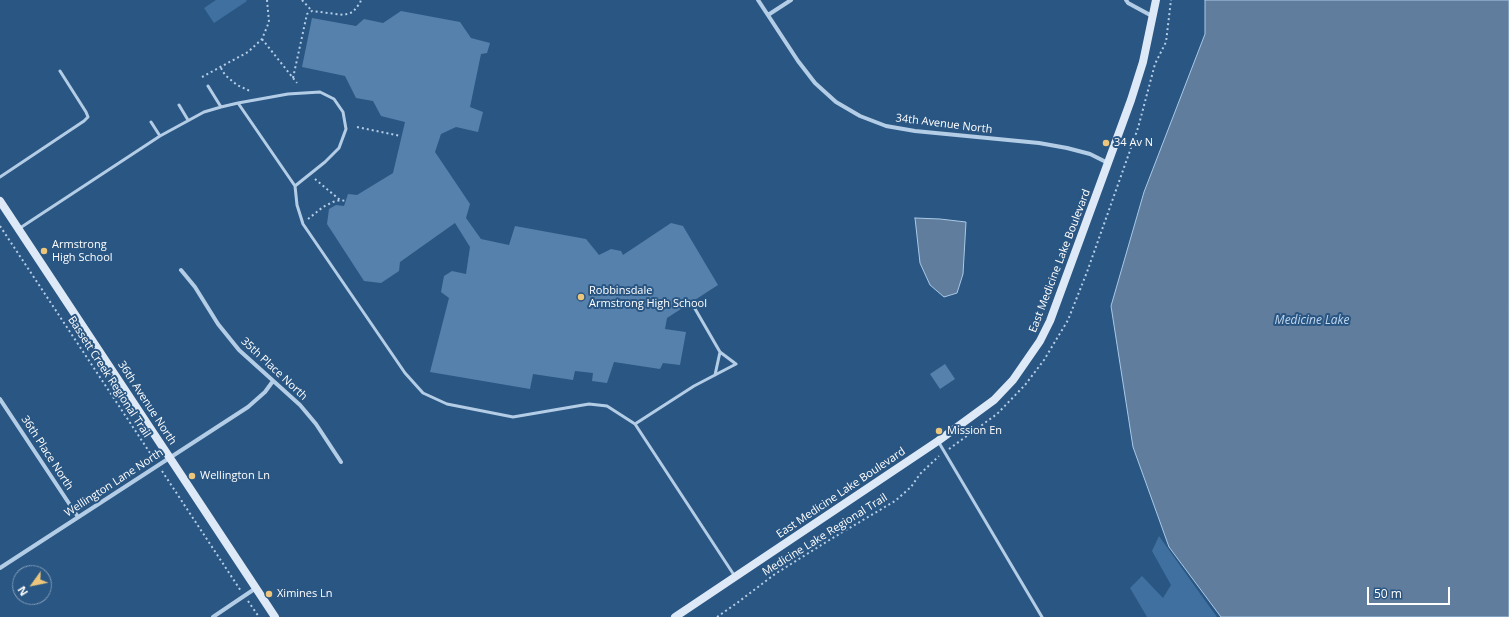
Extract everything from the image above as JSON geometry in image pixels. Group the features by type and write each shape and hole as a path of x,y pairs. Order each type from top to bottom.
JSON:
{"street":[{"name":"34th Avenue North","path":"758,0 798,62 815,83 836,102 860,116 886,126 915,131 1039,143 1066,148 1090,154 1109,163"},
{"path":"768,15 791,0"},
{"path":"1126,0 1128,3 1152,16"},
{"name":"East Medicine Lake Boulevard","path":"675,617 938,441 994,400 1013,380 1040,341 1050,321 1109,163 1143,62 1156,0"},
{"name":"36th Avenue North","path":"0,201 275,617"},
{"name":"35th Place North","path":"181,270 195,287 218,324 239,350 300,405 316,424 341,462"},
{"name":"Wellington Lane North","path":"0,568 248,407 265,392 273,381"},
{"name":"36th Place North","path":"0,399 78,517"},
{"path":"213,617 256,588"}],"lane":[{"path":"0,177 88,117 60,71"},
{"path":"208,86 221,107"},
{"path":"18,229 160,136 204,112 238,103 288,94 320,92 334,99 343,112 346,129 339,148 311,174 295,186"},
{"path":"238,103 295,186 297,205 303,224 405,373 423,393 447,404 513,418 589,404 607,406 635,424 735,577"},
{"path":"179,105 188,120"},
{"path":"151,122 160,136"},
{"path":"635,424 694,386 736,364 720,352 694,307"},
{"path":"715,375 720,352"},
{"path":"938,441 1042,617"}],"path":[{"path":"202,77 248,52 262,39 269,22 267,0"},
{"path":"302,0 312,11"},
{"path":"293,78 307,14 312,11 344,15 354,12 361,0"},
{"path":"262,39 297,83"},
{"path":"221,68 237,85 250,91"},
{"path":"357,127 401,136"},
{"path":"311,174 317,181 340,200"},
{"path":"303,224 323,207 340,200 346,201"},
{"name":"Bassett Creek Regional Trail","path":"0,226 259,617"},
{"name":"Medicine Lake Regional Trail","path":"717,617 774,574 831,538 895,501 911,487 920,474 936,459"}],"shaded area":[{"path":"216,0 247,1 214,23 204,8"},
{"path":"1159,536 1217,617 1147,617 1130,588 1142,576 1163,598 1171,585 1152,551"}],"water":[{"name":"Medicine Lake","path":"1205,0 1509,0 1509,617 1221,617 1169,547 1133,447 1111,306 1144,192 1205,34"},
{"path":"915,218 966,222 963,274 957,293 944,297 930,285 920,263"}],"building":[{"path":"401,11 460,22 471,38 490,43 487,53 481,54 470,107 483,112 478,132 456,127 441,134 435,152 470,204 466,218 481,239 509,245 515,226 586,239 599,255 611,249 621,251 623,255 671,223 683,226 718,285 667,318 665,329 686,332 680,365 663,363 660,369 614,362 607,383 592,381 593,373 575,371 573,380 533,374 530,389 430,372 449,298 441,292 444,276 452,271 466,274 470,247 455,223 400,262 399,271 381,283 364,281 327,224 329,209 336,205 344,206 348,194 357,195 393,173 405,122 381,116 373,101 356,98 345,76 302,67 312,18 356,26 364,19 383,23"},
{"path":"945,364 955,379 940,389 930,374"}],"place":[{"name":"34 Av N","path":"1106,143"},
{"name":"Armstrong High School","path":"44,251"},
{"name":"Robbinsdale Armstrong High School","path":"581,297"},
{"name":"Mission En","path":"939,431"},
{"name":"Wellington Ln","path":"192,476"},
{"name":"Ximines Ln","path":"269,594"}]}
